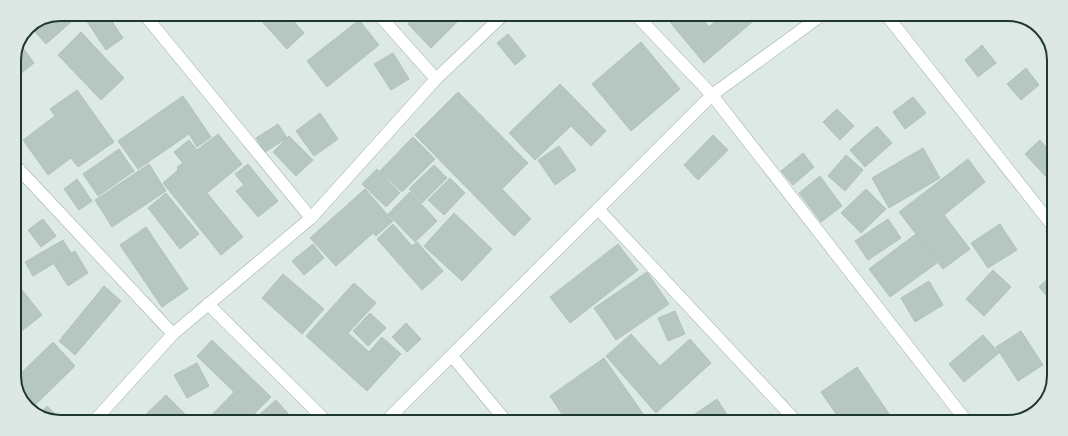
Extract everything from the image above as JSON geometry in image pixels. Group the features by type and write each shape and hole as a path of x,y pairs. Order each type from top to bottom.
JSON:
{"street":[{"path":"150,21 311,218"},
{"path":"384,21 436,79"},
{"path":"100,415 173,334 311,218 436,79 497,21"},
{"path":"642,21 712,95 962,415"},
{"path":"392,415 712,95 814,21"},
{"path":"891,21 1047,219"},
{"path":"21,171 173,334"},
{"path":"598,209 790,415"},
{"path":"208,304 320,415"},
{"path":"452,356 501,415"}],"building":[{"path":"60,21 70,21 71,22 46,44 35,31 45,24"},
{"path":"87,21 112,21 123,38 106,50"},
{"path":"262,21 293,21 304,33 287,49"},
{"path":"358,21 360,21 379,45 327,87 307,61"},
{"path":"411,21 458,21 431,48 408,24"},
{"path":"669,21 704,21 709,27 716,21 753,21 704,63"},
{"path":"81,32 124,78 101,100 58,55"},
{"path":"508,34 526,56 515,65 497,43"},
{"path":"641,42 680,89 631,131 592,84"},
{"path":"982,45 996,63 978,77 965,60"},
{"path":"23,48 34,63 21,73"},
{"path":"393,53 409,79 391,90 374,64"},
{"path":"1026,68 1039,85 1021,100 1007,84"},
{"path":"560,84 606,131 591,146 571,126 535,160 509,133"},
{"path":"77,90 114,142 78,167 71,158 48,175 23,140 55,116 50,109"},
{"path":"458,92 528,163 502,189 531,219 514,236 415,135"},
{"path":"183,96 211,137 197,147 189,134 138,169 118,141"},
{"path":"913,97 926,113 905,129 893,112"},
{"path":"837,109 854,126 840,140 823,122"},
{"path":"320,113 338,139 314,156 296,131"},
{"path":"278,124 287,138 265,152 256,138"},
{"path":"877,126 892,143 865,167 850,150"},
{"path":"218,134 242,164 207,193 243,237 221,255 163,183 178,170 177,167 183,163 174,152 189,140 197,150"},
{"path":"713,135 728,150 698,180 684,165"},
{"path":"289,136 313,160 296,176 273,152"},
{"path":"413,137 435,159 402,192 380,171"},
{"path":"1040,140 1047,148 1047,178 1025,154"},
{"path":"559,146 576,170 555,185 538,160"},
{"path":"923,148 940,178 889,208 872,178"},
{"path":"119,149 134,171 98,196 83,174"},
{"path":"803,153 814,167 793,185 781,171"},
{"path":"846,155 863,170 845,191 828,176"},
{"path":"968,159 985,182 944,215 970,249 943,269 899,212"},
{"path":"149,164 166,191 112,227 95,200"},
{"path":"248,164 278,201 258,217 236,191 244,185 235,174"},
{"path":"434,165 447,178 422,203 409,189"},
{"path":"377,169 400,193 386,207 362,184"},
{"path":"820,176 842,206 821,222 799,193"},
{"path":"450,178 465,193 444,215 428,200"},
{"path":"77,179 92,201 79,210 64,189"},
{"path":"365,189 393,221 376,236 373,233 336,266 310,238"},
{"path":"866,189 886,209 861,233 841,213"},
{"path":"410,192 437,221 415,242 388,214"},
{"path":"166,193 199,234 180,249 148,208"},
{"path":"454,213 492,249 462,281 424,246"},
{"path":"43,219 56,236 41,247 28,230"},
{"path":"888,219 901,238 868,260 855,241"},
{"path":"393,224 412,246 417,242 443,271 422,290 377,239"},
{"path":"1000,224 1017,250 988,268 971,243"},
{"path":"146,227 188,289 162,307 120,245"},
{"path":"916,234 937,263 890,297 869,269"},
{"path":"63,240 71,253 33,276 25,262"},
{"path":"313,244 324,258 304,275 292,261"},
{"path":"618,244 638,270 570,323 550,297"},
{"path":"75,251 88,273 68,286 54,264"},
{"path":"993,270 1011,287 984,316 966,299"},
{"path":"647,272 669,304 616,340 594,308"},
{"path":"283,274 324,309 302,334 262,298"},
{"path":"1047,280 1047,296 1039,287"},
{"path":"929,281 943,305 915,322 901,298"},
{"path":"354,283 376,303 348,333 369,352 382,337 401,354 367,391 306,336"},
{"path":"104,286 121,301 75,355 59,341"},
{"path":"21,289 42,315 21,332"},
{"path":"675,311 685,334 668,341 658,318"},
{"path":"370,313 386,328 368,346 353,331"},
{"path":"406,323 421,339 407,352 392,337"},
{"path":"1021,331 1043,365 1018,381 996,347"},
{"path":"631,334 660,366 690,339 711,363 656,413 606,356"},
{"path":"983,335 999,353 964,382 949,364"},
{"path":"212,340 271,397 253,415 212,415 234,392 197,356"},
{"path":"53,342 75,366 35,405 29,400 24,391 21,373"},
{"path":"604,358 644,415 563,415 550,396"},
{"path":"197,363 209,386 187,398 174,375"},
{"path":"857,367 890,415 837,415 821,392"},
{"path":"166,395 186,415 145,415"},
{"path":"717,399 727,415 694,415"},
{"path":"276,400 289,415 259,415"},
{"path":"47,406 55,414 48,413 43,411"}]}
